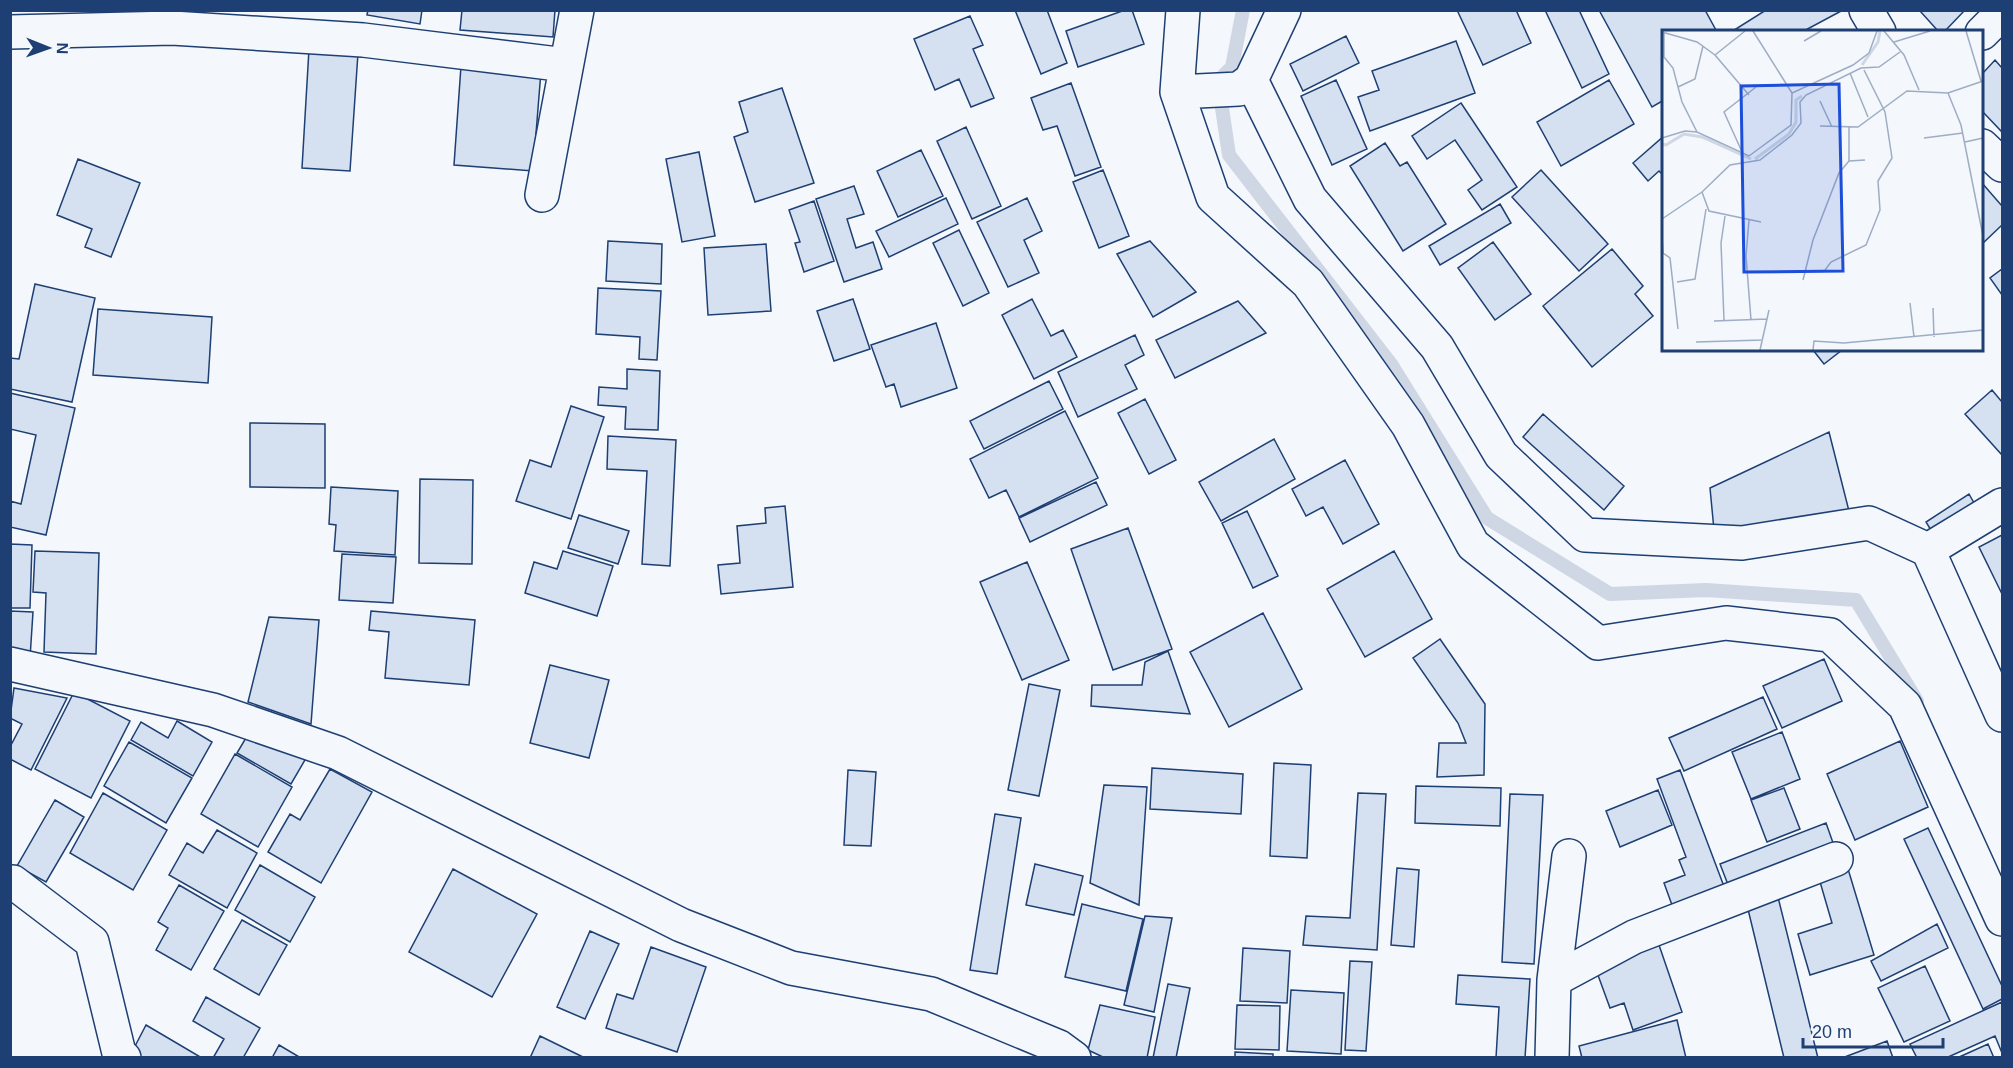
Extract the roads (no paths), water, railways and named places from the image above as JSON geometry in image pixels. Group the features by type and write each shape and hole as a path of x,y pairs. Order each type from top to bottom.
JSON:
{"street":[{"path":"542,195 577,10"},
{"path":"1183,10 1186,91 1213,196 1308,283 1408,425 1473,545 1598,643 1726,623 1830,635 1905,705 2002,919"},
{"path":"1866,10 1879,30"},
{"path":"1245,85 1285,11"},
{"path":"1983,32 2002,13"},
{"path":"10,32 172,28 363,40 566,65"},
{"path":"1186,91 1245,85"},
{"path":"1245,85 1310,199 1437,347 1501,455 1585,535 1742,543 1869,523 1928,550 2002,715"},
{"path":"1983,147 2002,165"},
{"path":"1928,550 2002,505"},
{"path":"10,664 213,710 338,753 681,925 791,968 931,994 1059,1047 1074,1058"},
{"path":"1552,1058 1554,980 1569,856"},
{"path":"1554,980 1634,937 1836,859"},
{"path":"13,882 92,942 119,1053 124,1058"}],"waterway":[{"path":"1243,10 1232,67 1218,81 1229,155 1391,364 1487,518 1610,594 1706,590 1856,600 1917,701"}]}
